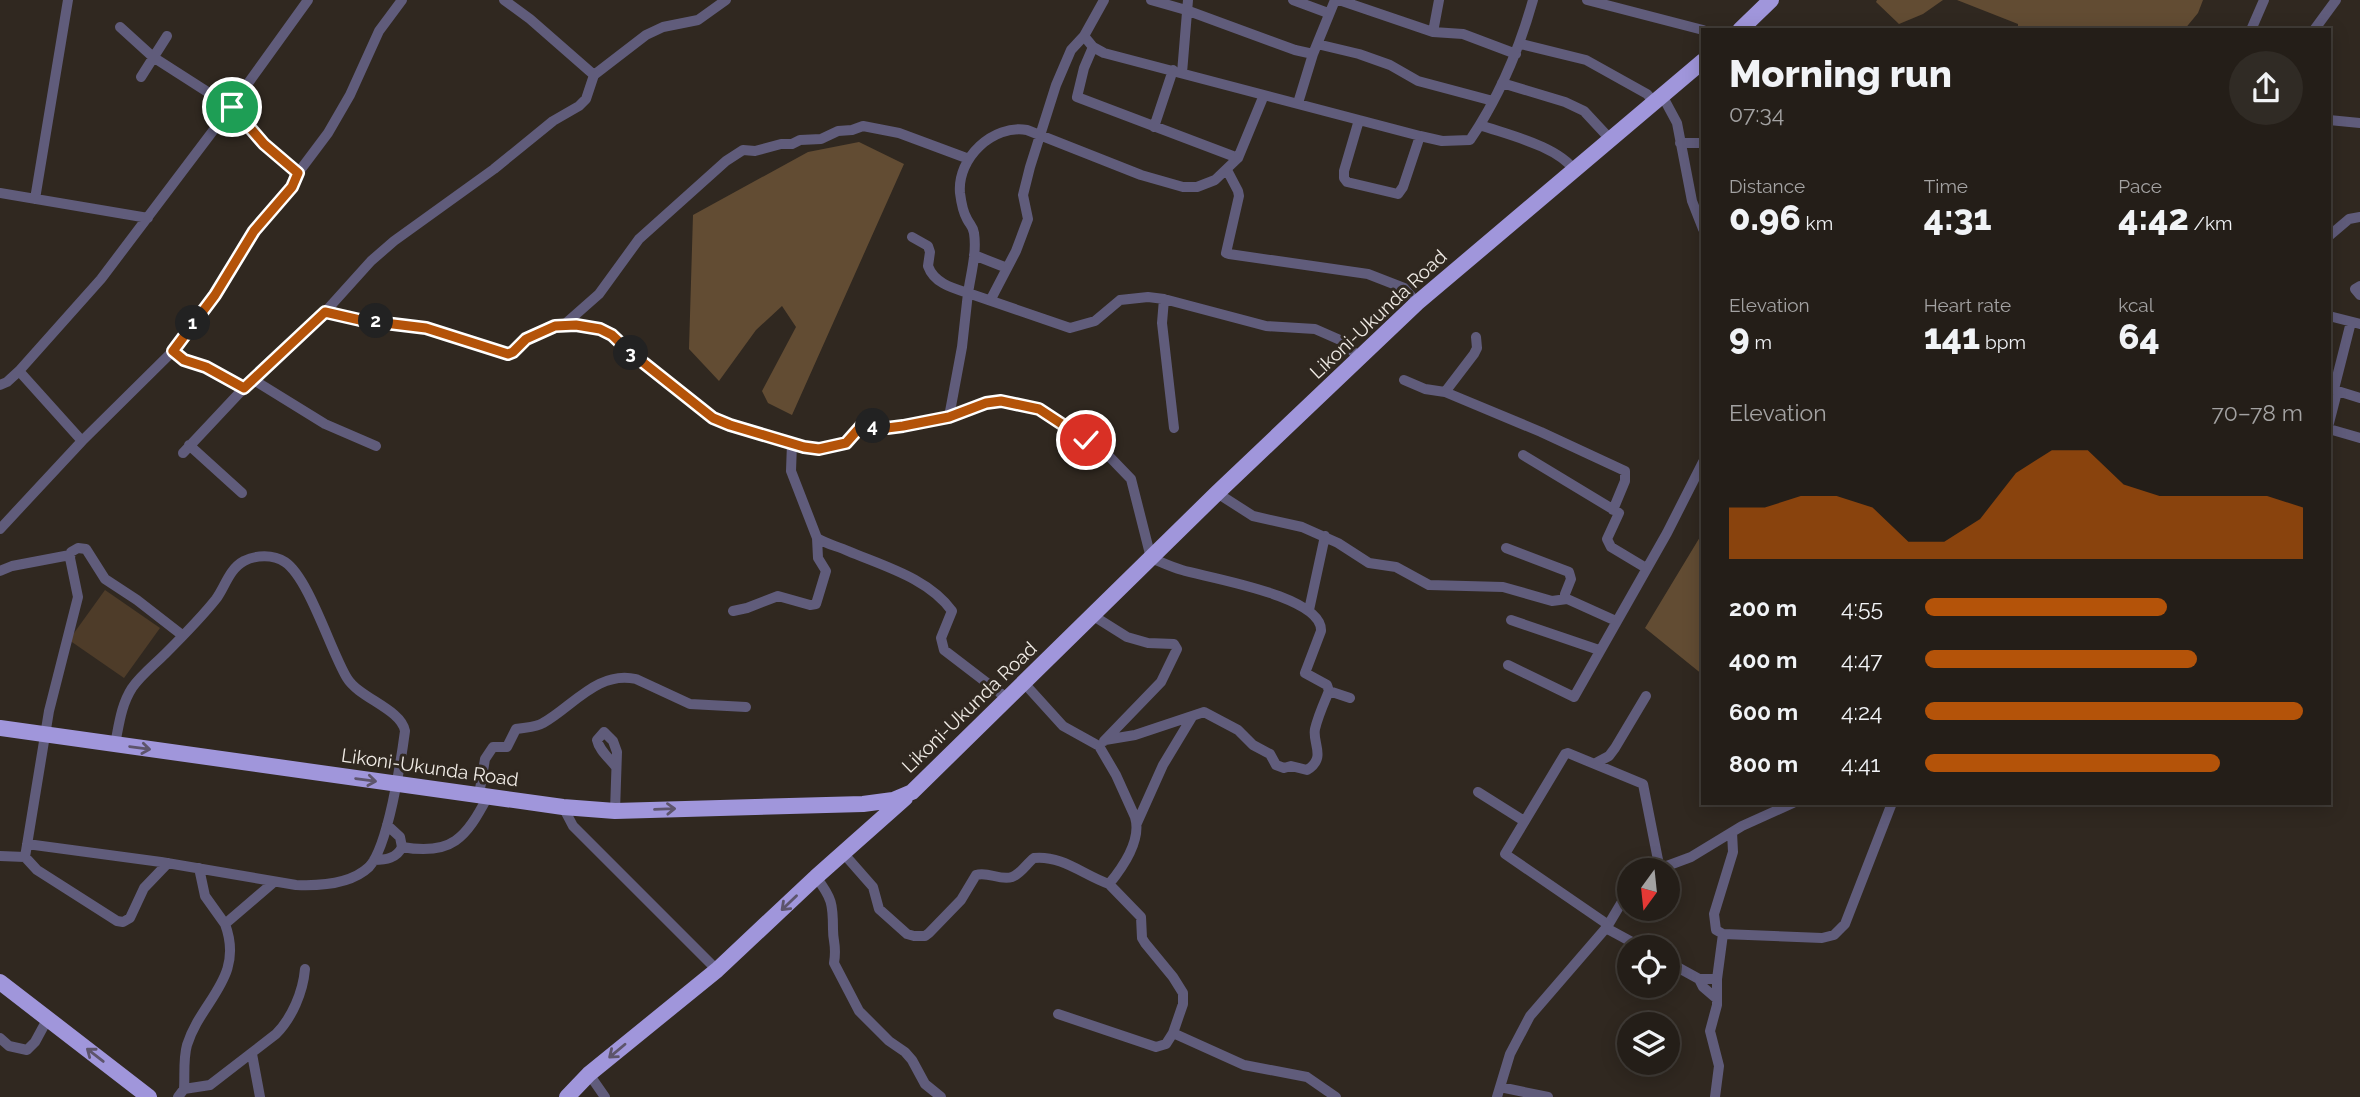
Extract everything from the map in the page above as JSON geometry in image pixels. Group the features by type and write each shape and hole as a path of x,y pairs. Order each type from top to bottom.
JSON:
{"highway":[{"path":"1742,28 1771,0"},
{"name":"Likoni-Ukunda Road","path":"0,728 563,807 615,811 855,805 893,800 912,792 1217,493 1417,303 1701,63"},
{"path":"567,1097 589,1074 717,970 912,792"},
{"path":"855,805 876,810 877,820 870,830"},
{"path":"0,982 145,1096"}],"street":[{"path":"35,199 68,0"},
{"path":"0,385 7,383 19,371 88,296 232,107 308,0"},
{"path":"0,529 82,441 173,351 215,295 254,231 292,187 298,173 343,108 379,31 402,0"},
{"path":"504,0 594,75"},
{"path":"242,493 186,449 252,379 325,312 371,261 402,235 486,176 553,121 579,106 586,99 594,75 646,35 663,27 698,20 726,0"},
{"path":"991,299 1028,219 1023,195 1064,65 1104,0"},
{"path":"1151,0 1187,5 1295,50 1315,49 1359,54 1390,65 1418,81 1493,101"},
{"path":"1293,0 1328,13"},
{"path":"1298,103 1328,13 1337,0 1433,32 1463,34 1518,49 1586,60 1659,100 1677,124 1692,201 1701,224"},
{"path":"1433,32 1439,0"},
{"path":"1084,36 1093,47 1126,60 1420,136 1442,141 1470,140 1493,101 1518,49 1533,0"},
{"path":"1587,0 1612,3 1701,29"},
{"path":"2252,28 2264,0"},
{"path":"2315,28 2336,0"},
{"path":"1154,127 1186,46 1187,5"},
{"path":"120,27 153,57 232,107 264,144 298,173"},
{"path":"141,77 167,36"},
{"path":"1093,47 1084,68 1077,97 1238,158"},
{"path":"1502,83 1565,102 1584,111 1611,140"},
{"path":"949,417 974,255 973,228 967,220 960,193 961,180 969,159 983,142 1022,129 1041,134 1141,175 1183,187 1197,187 1209,184 1238,158 1264,95"},
{"path":"1359,120 1344,172 1347,182 1398,194 1403,187 1420,136"},
{"path":"2331,120 2360,123"},
{"path":"1480,125 1554,152 1568,160 1575,171"},
{"path":"325,312 360,320 426,328 508,354 535,335 565,324 599,294 639,239 726,161 743,150 755,151 792,144 800,139 821,139 838,131 863,126 899,133 969,159"},
{"path":"1680,143 1701,143"},
{"path":"1227,170 1238,191 1239,201 1226,253 1368,274 1404,288 1417,303"},
{"path":"0,193 110,209 148,218"},
{"path":"2331,234 2349,219 2360,217"},
{"path":"912,237 928,246 928,266 935,278 953,289 991,299 1059,326 1070,328 1095,321 1120,300 1148,297 1266,326 1315,329 1340,340 1360,358"},
{"path":"974,255 1007,268"},
{"path":"2360,286 2356,289 2360,295"},
{"path":"1164,299 1162,323 1174,428"},
{"path":"2331,317 2356,323 2334,390 2331,410"},
{"path":"565,324 608,332 713,418 811,449 830,448 846,443 862,425 887,428 949,417 986,403 1016,402 1039,409 1102,450 1133,483 1141,528 1151,558 1181,570 1225,580 1288,600 1318,617 1321,631 1304,671 1310,678 1327,685 1329,691 1314,733 1318,753 1312,767 1307,770 1276,765 1268,752 1253,745 1238,730 1201,712 1135,735 1102,743 1063,726 1024,683"},
{"path":"1445,392 1474,354 1477,348 1476,337"},
{"path":"173,351 184,360 206,367 244,388"},
{"path":"19,371 82,441"},
{"path":"252,379 325,424 376,446"},
{"path":"1404,380 1425,389 1445,392 1625,471 1625,481 1613,510"},
{"path":"2334,390 2360,398"},
{"path":"2331,430 2360,438"},
{"path":"733,611 778,596 810,605 816,604 826,571 818,558 817,538 791,471 792,443"},
{"path":"1523,455 1619,513 1607,539 1609,546 1647,568"},
{"path":"1508,665 1574,697 1701,466"},
{"path":"1217,493 1253,516 1289,522 1325,536 1369,563 1396,568 1429,585 1503,587 1552,601 1567,599 1616,621"},
{"path":"1309,610 1325,536"},
{"path":"817,538 889,566 928,588 952,611 941,638 944,650 1008,699"},
{"path":"0,571 12,566 70,555 78,548 86,549 105,579 183,635"},
{"path":"1506,548 1569,572 1571,579 1564,593 1567,599"},
{"path":"25,857 45,734 78,597 70,555"},
{"path":"27,844 168,863 296,885 328,884 365,870 374,860 387,825 405,727 349,682 300,582 285,562 265,556 249,559 238,565 217,598 131,689 121,715 115,744"},
{"path":"1093,615 1127,638 1148,643 1174,644 1177,649 1161,682 1102,743"},
{"path":"1511,620 1599,650"},
{"path":"402,847 437,850 456,840 474,821 483,795 485,759 493,747 507,747 516,729 541,724 580,694 615,679 636,679 690,704 746,707"},
{"path":"1329,691 1350,698"},
{"path":"1596,763 1609,756 1615,748 1646,696"},
{"path":"1109,884 1129,854 1137,823 1163,765 1192,716"},
{"path":"1102,743 1137,823"},
{"path":"1621,935 1505,854 1568,752 1638,780 1644,786 1657,858"},
{"path":"615,811 616,767"},
{"path":"1478,792 1524,821"},
{"path":"1680,861 1789,805"},
{"path":"1732,832 1732,852 1714,914 1716,930 1723,934 1822,939 1839,932 1845,924 1891,805"},
{"path":"563,807 573,826 717,970"},
{"path":"374,860 391,858 397,855 402,847 400,837 387,825"},
{"path":"844,854 873,887 879,909 907,934 919,937 929,933 961,900 976,875 983,873 1003,878 1013,877 1034,858 1045,858 1078,868 1109,884 1141,918 1145,943 1182,990 1183,1004 1173,1032 1166,1044 1156,1047 1058,1014"},
{"path":"0,856 25,857 37,870 117,921 123,922 130,918 144,888 168,863"},
{"path":"199,868 205,896 225,924 229,936 228,971 188,1043 181,1093 210,1085 284,1026 303,986 305,969"},
{"path":"816,877 830,895 837,949 834,963 843,977 853,1003 875,1028 905,1052 925,1084 941,1097"},
{"path":"225,924 274,881"},
{"path":"1548,1097 1498,1092 1510,1054 1530,1016 1607,926 1617,910"},
{"path":"1714,1097 1719,1066 1710,1031 1717,999 1723,934"},
{"path":"1680,969 1699,979 1717,979"},
{"path":"1699,979 1703,987 1717,999"},
{"path":"0,1038 9,1046 27,1050 35,1042 48,1018"},
{"path":"1173,1032 1244,1065 1307,1077 1336,1097"},
{"path":"252,1054 260,1097"},
{"path":"589,1074 605,1097"}],"shaded area":[{"path":"1877,0 1943,0 1923,14 1899,24"},
{"path":"1957,0 2203,0 2198,13 2186,28 2018,28 2018,24"},
{"path":"859,142 904,164 792,415 768,403 762,391 796,327 782,306 756,330 719,381 689,349 693,215 808,152"},
{"path":"1701,535 1701,673 1645,628"},
{"path":"105,590 160,628 124,678 69,640"}],"route":[{"path":"232,107 264,144 298,173 292,187 254,231 215,295 173,351 184,360 206,367 244,388 325,312 360,320 426,328 508,354 526,339 565,324 608,332 713,418 804,447 830,448 846,443 862,425 887,428 903,426 949,417 986,403 1001,401 1016,402 1039,409 1086,440"}]}
